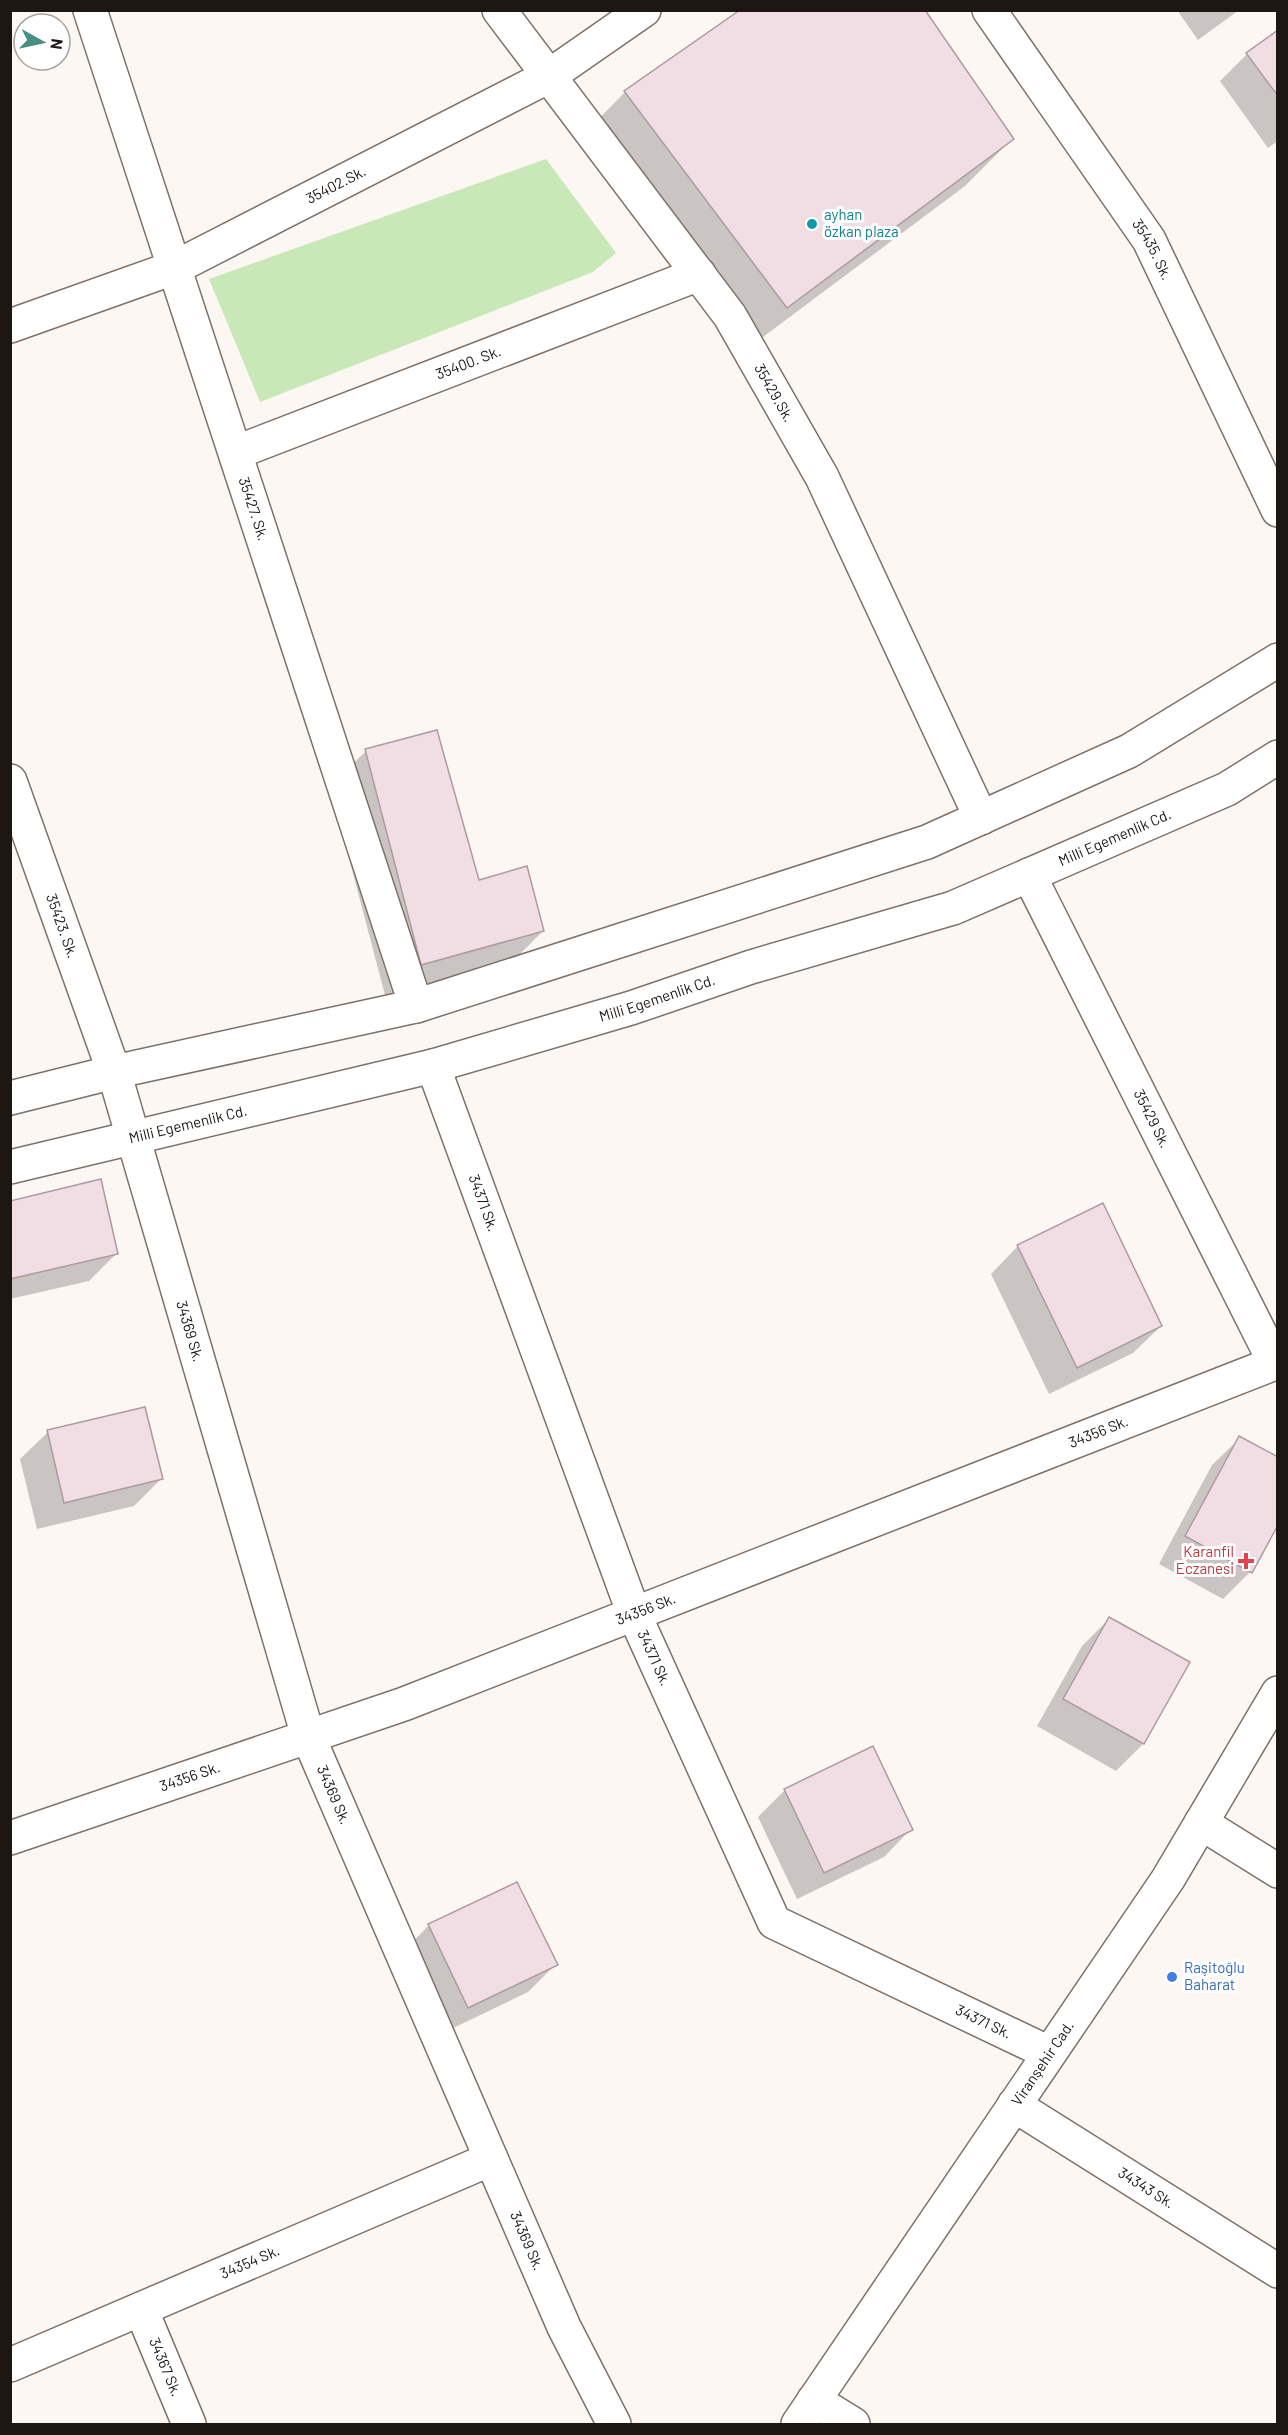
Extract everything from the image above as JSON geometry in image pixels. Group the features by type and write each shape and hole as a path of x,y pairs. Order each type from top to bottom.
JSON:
{"street":[{"name":"35427. Sk.","path":"90,10 237,452 416,1006"},
{"name":"35429.Sk.","path":"499,10 730,316 822,477 981,818"},
{"name":"35402.Sk.","path":"10,326 176,267 549,76 644,10"},
{"name":"35435. Sk.","path":"988,10 1149,240 1278,510"},
{"name":"35400. Sk.","path":"237,452 699,274"},
{"path":"10,1098 114,1071 416,1006 927,842 1129,751 1278,660"},
{"name":"Milli Egemenlik Cd.","path":"10,1167 132,1136 433,1066 631,1008 751,967 953,908 1227,789 1278,758"},
{"name":"35423. Sk.","path":"10,781 114,1071 132,1136"},
{"name":"35429 Sk.","path":"1029,875 1276,1364"},
{"name":"34371 Sk.","path":"433,1066 634,1614 774,1922 1049,2053"},
{"name":"34369 Sk.","path":"132,1136 308,1736 564,2327 614,2424"},
{"name":"34356 Sk.","path":"10,1838 404,1704 1276,1364"},
{"name":"Viranşehir Cad.","path":"806,2412 1168,1879 1278,1693"},
{"path":"1201,1823 1278,1871"},
{"name":"34343 Sk.","path":"1014,2105 1278,2271"},
{"name":"34354 Sk.","path":"10,2365 491,2159"},
{"name":"34367 Sk.","path":"141,2309 189,2424"},
{"path":"806,2412 853,2424"}],"green space":[{"path":"546,159 616,253 593,272 260,402 209,279"}],"building":[{"name":"ayhan özkan plaza","path":"740,10 925,10 1014,139 787,308 624,91"},
{"path":"1278,30 1278,96 1246,53"},
{"path":"437,730 479,880 527,866 544,931 421,965 365,749"},
{"path":"101,1179 118,1254 10,1279 10,1201"},
{"path":"1103,1203 1162,1326 1077,1368 1017,1245"},
{"path":"145,1407 163,1479 64,1503 47,1430"},
{"path":"1239,1436 1278,1457 1278,1525 1252,1573 1185,1536"},
{"path":"1109,1617 1190,1662 1144,1744 1063,1699"},
{"path":"873,1746 913,1830 824,1873 784,1789"},
{"path":"517,1882 558,1965 468,2008 428,1924"}],"place":[{"name":"ayhan özkan plaza","path":"812,224"},
{"name":"Karanfil Eczanesi","path":"1246,1561"},
{"name":"Raşitoğlu Baharat","path":"1172,1977"}]}
